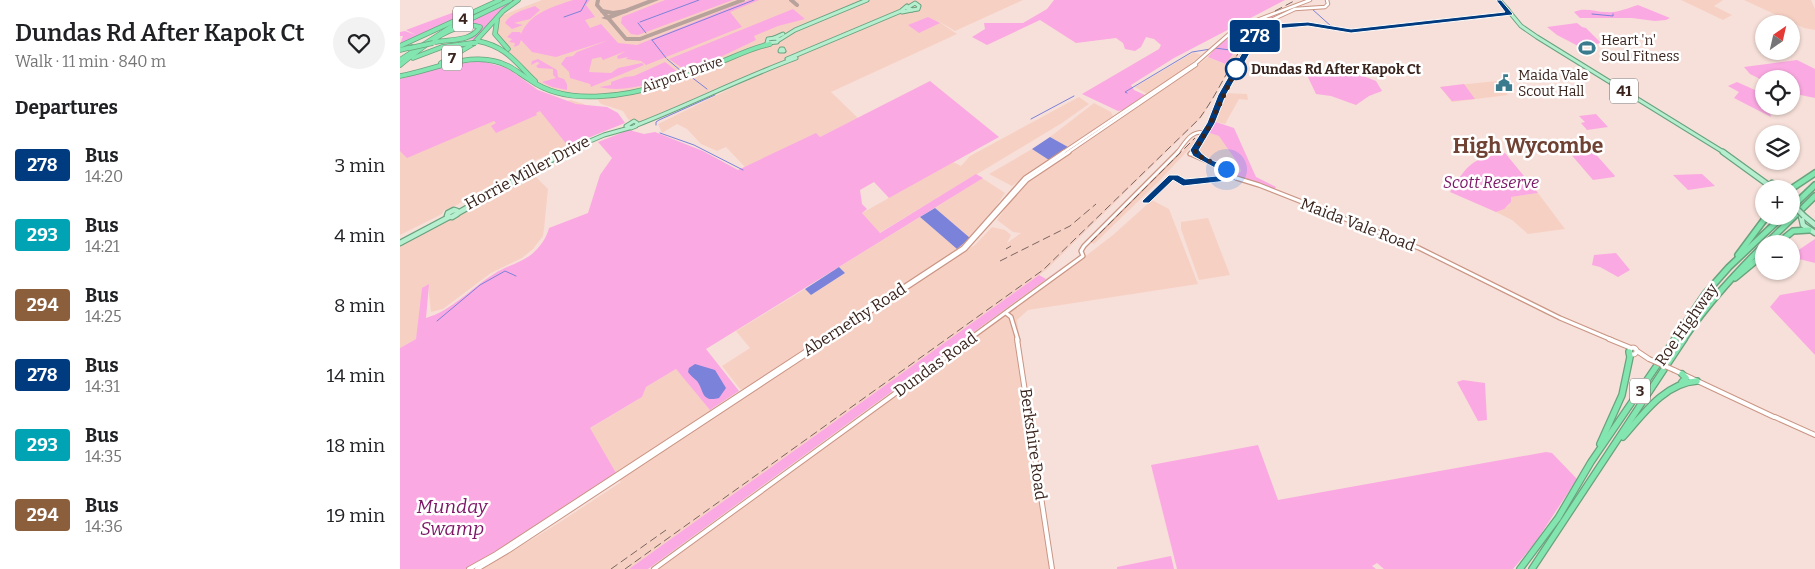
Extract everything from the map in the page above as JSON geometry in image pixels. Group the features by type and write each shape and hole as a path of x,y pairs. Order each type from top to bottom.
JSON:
{"highway":[{"path":"400,46 502,0"},
{"path":"400,59 450,26 502,0"},
{"name":"4","path":"400,65 452,28 510,0"},
{"path":"516,60 497,37 495,30 497,20 508,7 518,0"},
{"name":"7","path":"400,76 430,67 457,55 476,42 508,7"},
{"path":"400,51 411,48 434,43 470,37 478,32 480,27 472,24 457,28 434,41 400,65"},
{"path":"400,65 437,49 475,42"},
{"path":"434,43 475,42 493,46 504,52 538,85"},
{"name":"Airport Drive","path":"475,42 502,48 532,78 547,87 574,94 609,94 641,89 770,43"},
{"name":"Airport Drive","path":"538,85 556,92 579,96 631,93 668,83 770,43"},
{"path":"400,76 456,62 489,60 510,65 538,85"},
{"path":"1800,183 1815,173"},
{"path":"1800,198 1815,185"},
{"name":"Roe Highway","path":"1775,235 1815,196"},
{"path":"1705,294 1761,225"},
{"name":"Roe Highway","path":"1520,569 1538,546 1591,462 1705,294 1774,225"},
{"path":"1788,235 1793,231 1813,231"},
{"name":"Roe Highway","path":"1532,569 1699,316 1726,283 1755,255"},
{"path":"1699,316 1720,292 1755,262"},
{"path":"1591,462 1622,395 1632,351"},
{"path":"1681,384 1686,378 1682,374"},
{"path":"1612,449 1636,420 1656,402 1681,384 1689,380 1697,381"}],"main road":[{"path":"770,43 774,38 862,0"},
{"path":"770,43 778,41 795,30 867,0"},
{"name":"Abernethy Road","path":"477,569 509,550 964,248 988,223 1010,191 1025,178 1196,63 1229,33 1247,23 1309,0"},
{"path":"1195,154 1195,147 1211,121 1222,95 1261,27 1295,9 1325,7 1328,4 1327,0"},
{"path":"1499,0 1507,9"},
{"path":"774,38 778,41 788,59 794,57 901,13 918,8 918,1 889,16 794,57"},
{"path":"909,5 908,9 912,10"},
{"name":"41","path":"1507,9 1524,27 1556,49 1730,155 1768,180"},
{"name":"41","path":"1507,9 1524,27"},
{"path":"1513,16 1519,19"},
{"name":"41","path":"1533,33 1732,157 1762,180"},
{"path":"770,43 794,57"},
{"path":"1549,43 1556,49"},
{"path":"1566,54 1574,60"},
{"name":"Horrie Miller Drive","path":"400,241 448,216 558,152 687,105 788,59"},
{"name":"Dundas Road","path":"654,569 1083,256 1081,251 1084,246 1190,137 1204,132"},
{"name":"Maida Vale Road","path":"1195,147 1190,154 1195,154 1226,169 1232,173 1233,177 1262,186 1409,244 1632,351 1814,435"},
{"name":"Maida Vale Road","path":"1226,169 1233,180 1262,186"},
{"path":"1800,213 1815,225"},
{"path":"1803,216 1803,225 1813,231"},
{"name":"Berkshire Road","path":"1005,314 1012,319 1016,329 1052,569"},
{"name":"Abernethy Road","path":"469,569 570,508"}],"shaded area":[{"path":"542,0 1023,0 955,31 935,19 957,34 831,92 858,118 820,137 816,134 745,167 726,147 717,151 701,144 687,129 677,124 662,133 658,124 748,80 746,77 637,125 628,119 623,111 601,104 594,95 559,91 540,84 498,39 496,35 496,22 500,16"},
{"path":"1681,0 1723,0 1714,6 1732,15 1723,20"},
{"path":"1744,0 1811,0 1815,9 1815,30 1800,26 1800,15 1776,15"},
{"path":"1237,51 1240,52 1202,117 1046,270 629,569 483,569 621,482 589,429 642,397 646,387 676,369 711,410 743,389 740,389 722,366 750,348 736,331 805,289 811,295 845,273 839,267 920,217 957,249 966,250 975,245 992,227 1005,230 1011,235 1007,243 1021,233 1013,232 997,220 1020,188 1185,75 1208,57 1224,64"},
{"path":"1194,52 1201,55 1178,74 1147,94 1135,87"},
{"path":"1496,81 1508,95 1452,102 1440,87"},
{"path":"1225,93 1247,94 1248,100 1239,99 1225,124 1213,121"},
{"path":"1079,97 1089,104 1062,123 879,233 862,213 953,162 961,166 970,156"},
{"path":"571,100 584,104 590,115 556,130 568,146 536,160 455,206 444,210 442,214 400,235 400,141 495,120"},
{"path":"1094,103 1111,112 1113,116 1068,147 1050,137"},
{"path":"1207,132 1219,135 1237,162 1241,171 1236,176 1197,153"},
{"path":"1194,137 1197,139 1192,146 1158,182 1094,244 1090,242 1183,151"},
{"path":"1032,149 1049,160 1012,186 989,174"},
{"path":"531,172 548,189 543,236 533,249 522,258 491,273 443,309 431,312 428,285 416,339 400,348 400,244 450,219 455,219 459,214"},
{"path":"982,178 1005,193 987,220 970,238 935,208"},
{"path":"1538,193 1565,229 1528,234 1512,220 1496,212 1508,206 1511,202 1510,197"},
{"path":"1152,200 1169,209 1198,284 1028,310 1017,320 1054,569 658,569 1065,272 1113,235"},
{"path":"1208,218 1230,275 1199,280 1181,229 1181,222"}],"green space":[{"path":"511,0 517,0 475,40 463,39 477,33 482,27 473,23 461,26"},
{"path":"573,0 590,0 586,5 595,17 585,20 590,28 601,24 618,43 637,45 749,0 759,0 730,12 742,27 646,65 641,61 626,59 628,57 618,59 617,56 626,51 603,60 601,57 592,59 589,72 611,73 618,68 642,63 644,65 591,87 590,84 570,78 569,72 561,64 566,57 573,56 577,52 609,40 556,57 532,52 521,40 519,45 514,47 515,43 509,42 512,39 507,37 512,32 520,32 521,34 530,21 542,12"},
{"path":"665,0 733,0 638,35 631,34 621,23 622,17"},
{"path":"1054,0 1285,0 1174,58 1131,85 1134,90 1145,95 1123,110 1118,111 1082,94 1159,49 1161,45 1154,39 1146,37 1141,47 1135,51 1125,49 1123,43 1116,38 1076,43 1040,20 987,45 972,37 985,29 984,23 1023,23 1047,9"},
{"path":"1638,5 1670,18 1655,21 1632,18 1580,18 1574,12 1586,10 1615,12"},
{"path":"535,6 540,10 530,19 514,23 523,25 512,29 505,23 514,14"},
{"path":"793,9 805,19 778,26 754,36 756,40 710,62 685,70 669,59"},
{"path":"460,10 467,13 400,44 403,36 400,36 400,32 405,31 416,35 406,30"},
{"path":"1287,10 1266,20 1261,19 1264,18"},
{"path":"928,17 940,23 919,33 908,25"},
{"path":"1261,19 1225,64 1208,57 1225,39 1234,32"},
{"path":"1577,23 1586,28 1601,43 1580,47 1557,35 1547,27"},
{"path":"538,59 557,70 558,77 564,79 567,84 567,90 552,87 542,82 556,78 553,75 553,69 538,68 536,66 540,63 537,62 531,65 532,61"},
{"path":"1797,60 1815,69 1815,98 1800,95 1800,70 1755,70 1755,76 1744,67"},
{"path":"481,61 507,68 538,90 576,104 607,107 618,113 625,123 568,146 540,111 536,113 537,115 496,133 491,126 496,123 494,121 407,158 400,151 400,79 450,65"},
{"path":"665,62 678,72 650,84 640,86 619,89 599,87 611,85 611,82 634,76"},
{"path":"1348,70 1376,81 1382,91 1369,96 1356,105 1331,96 1316,94 1307,75"},
{"name":"Munday Swamp","path":"930,81 999,137 889,198 874,182 860,190 862,204 867,209 862,213 880,233 976,174 983,178 706,349 739,391 710,410 676,369 646,387 642,397 590,428 616,473 484,560 465,569 400,569 400,348 416,339 422,288 429,284 426,318 445,310 494,274 532,254 538,249 549,228 588,213 600,175 612,158 598,142 629,130 644,134 655,132 703,151 738,170 816,133 820,137"},
{"path":"1737,82 1755,90 1755,109 1734,98 1739,92 1728,86"},
{"path":"1464,84 1475,99 1452,101 1440,87"},
{"path":"1596,114 1608,127 1587,130 1581,123 1585,122 1579,116"},
{"path":"1213,121 1234,128 1256,177 1276,187 1274,190 1234,176 1241,171 1237,162 1219,136 1207,132"},
{"path":"1591,149 1614,177 1593,180 1569,152"},
{"name":"Scott Reserve","path":"1505,153 1538,193 1511,197 1511,202 1504,209 1496,212 1450,192 1462,174 1472,164 1484,158"},
{"path":"1702,174 1715,186 1688,190 1673,175"},
{"path":"1815,239 1815,263 1800,259 1800,249"},
{"path":"1616,253 1630,270 1618,277 1600,267 1592,265 1594,255"},
{"path":"1070,262 648,569 629,569 1039,275 1046,279"},
{"path":"1815,289 1815,355 1770,307 1780,295"},
{"path":"1463,380 1485,383 1487,420 1478,421 1457,382"},
{"path":"1258,445 1278,500 1546,452 1552,453 1577,479 1535,543 1513,569 1384,569 1377,563 1372,566 1376,569 1177,569 1151,465"},
{"path":"1171,556 1174,569 1117,569 1117,567"}],"water":[{"path":"1050,137 1068,147 1049,160 1032,149"},
{"path":"935,208 970,238 957,249 920,217"},
{"path":"839,267 845,273 811,295 805,289"},
{"path":"695,364 715,370 726,388 719,398 709,399 704,395 697,381 688,372 689,368"}],"waterway":[{"path":"564,17 581,11 587,0"},
{"path":"640,22 699,0"},
{"path":"666,58 652,40 754,0"},
{"path":"1312,9 1332,27"},
{"path":"1592,14 1613,16 1613,14"},
{"path":"638,23 646,33"},
{"path":"1215,48 1237,51"},
{"path":"1127,93 1125,92 1192,52 1211,49"},
{"path":"667,59 681,71"},
{"path":"690,76 707,89"},
{"path":"656,125 656,122 659,120 715,95"},
{"path":"1031,119 1074,96"},
{"path":"660,133 694,145 743,170"},
{"path":"437,321 480,285 505,271 516,276"}],"taxiway":[{"path":"598,0 597,5 602,11"},
{"path":"602,11 626,39 640,39 743,0"},
{"path":"791,0 797,5"},
{"path":"602,11 613,13 626,11"}],"runway":[{"path":"605,18 655,0"}],"railway":[{"path":"1275,11 1296,0"},
{"path":"625,569 1043,270 1199,119 1245,43 1263,20"},
{"path":"1091,242 1195,138"},
{"path":"1000,261 1070,226 1096,204"},
{"path":"1006,249 1011,246"},
{"path":"611,569 666,530"}],"bus line":[{"name":"278","path":"1146,201 1172,177 1178,178 1183,183 1191,180 1230,180 1232,178 1230,171 1202,158 1196,154 1195,150 1211,123 1222,95 1261,27 1308,24 1351,31 1510,14 1499,0"}],"place":[{"name":"Heart 'n' Soul Fitness","path":"1587,48"},
{"name":"Dundas Rd After Kapok Ct","path":"1236,69"},
{"name":"Maida Vale Scout Hall","path":"1504,83"}],"district":[{"name":"High Wycombe","path":"1528,146"}],"route":[{"path":"1226,169 1197,155 1195,150 1208,129 1222,95 1236,69"}]}
